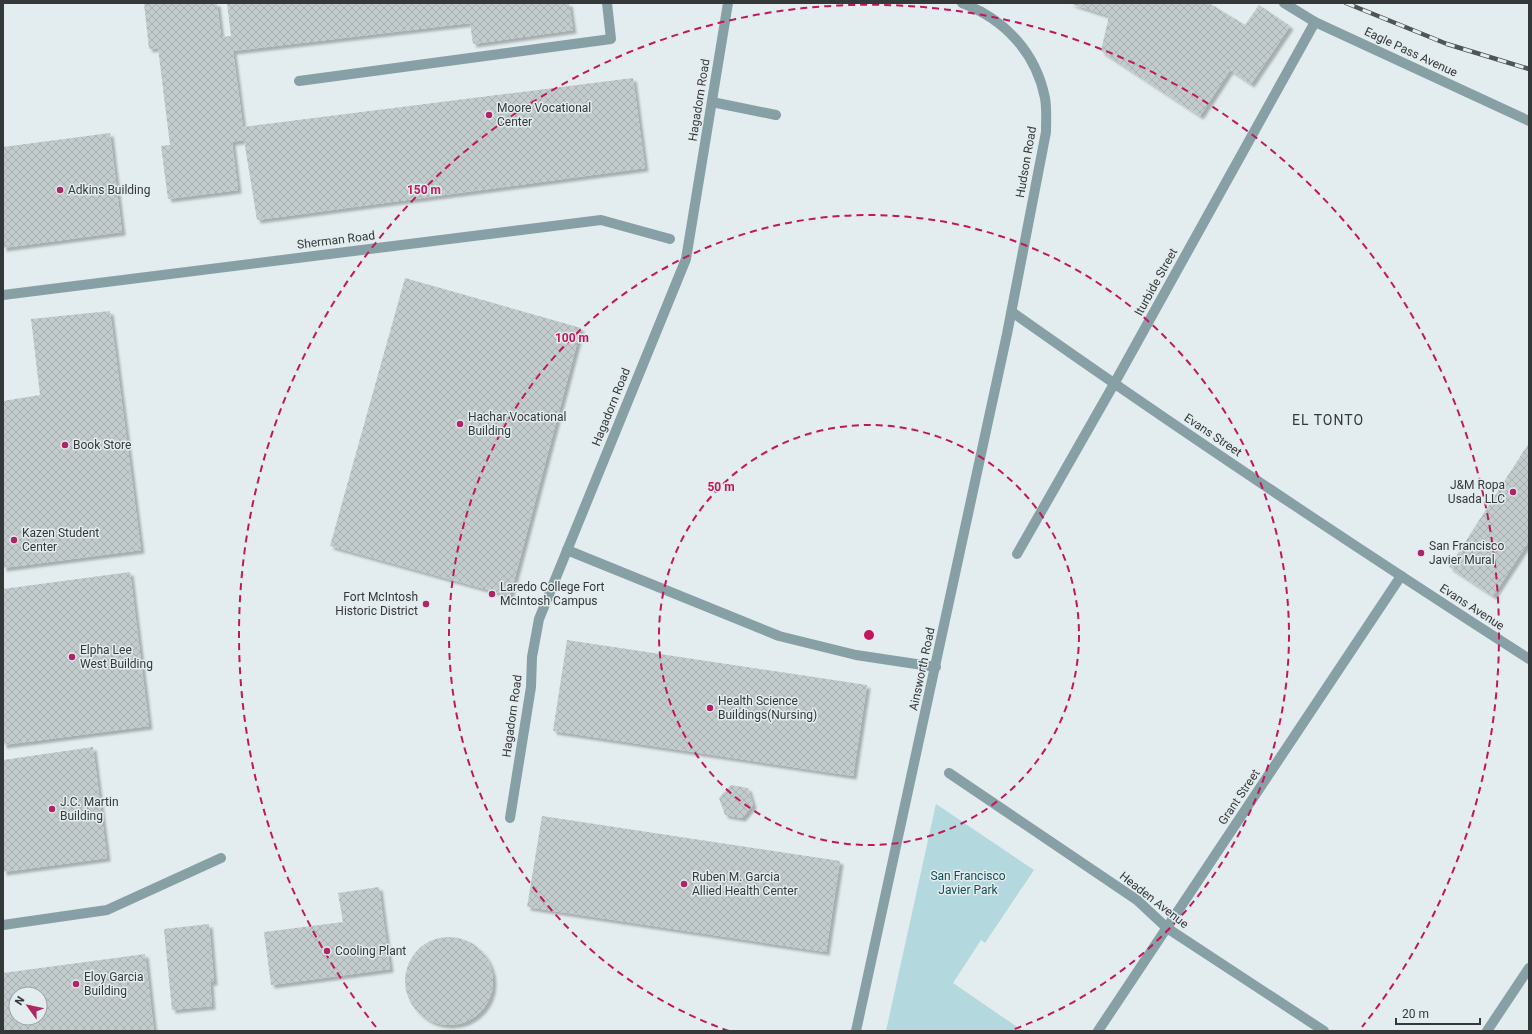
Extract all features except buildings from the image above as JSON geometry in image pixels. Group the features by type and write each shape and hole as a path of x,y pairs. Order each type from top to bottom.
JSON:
{"street":[{"path":"299,81 611,39 607,3"},
{"name":"Hagadorn Road","path":"510,818 531,687 532,657 537,626 686,259 728,3"},
{"name":"Hudson Road","path":"962,3 997,20 1017,40 1035,67 1045,99 1046,132 1012,312"},
{"name":"Eagle Pass Avenue","path":"1284,3 1315,22 1529,121"},
{"name":"Iturbide Street","path":"1017,554 1114,384 1315,22"},
{"path":"712,102 776,115"},
{"name":"Sherman Road","path":"3,295 601,220 670,239"},
{"name":"Evans Street","path":"1012,312 1114,384 1401,576"},
{"name":"Ainsworth Road","path":"856,1031 1012,312"},
{"path":"567,550 779,636 856,655 936,667"},
{"name":"Evans Avenue","path":"1401,576 1529,660"},
{"name":"Grant Street","path":"1098,1031 1401,576"},
{"name":"Headen Avenue","path":"949,773 1137,900 1167,928 1324,1031"},
{"path":"3,925 107,910 221,858"},
{"path":"1487,1031 1529,968"}],"green space":[{"name":"San Francisco Javier Park","path":"936,804 1034,870 985,943 981,940 953,983 1023,1031 886,1031"}],"railway":[{"path":"1346,3 1447,44 1529,69"}],"place":[{"name":"Moore Vocational Center","path":"489,115"},
{"name":"Adkins Building","path":"60,190"},
{"name":"Hachar Vocational Building","path":"460,424"},
{"name":"Book Store","path":"65,445"},
{"name":"J&M Ropa Usada LLC","path":"1513,492"},
{"name":"Kazen Student Center","path":"14,540"},
{"name":"San Francisco Javier Mural","path":"1421,553"},
{"name":"Laredo College Fort McIntosh Campus","path":"492,594"},
{"name":"Fort McIntosh Historic District","path":"426,604"},
{"name":"Elpha Lee West Building","path":"72,657"},
{"name":"Health Science Buildings(Nursing)","path":"710,708"},
{"name":"J.C. Martin Building","path":"52,809"},
{"name":"Ruben M. Garcia Allied Health Center","path":"684,884"},
{"name":"Cooling Plant","path":"327,951"},
{"name":"Eloy Garcia Building","path":"76,984"}],"district":[{"name":"EL TONTO","path":"1328,420"}]}
